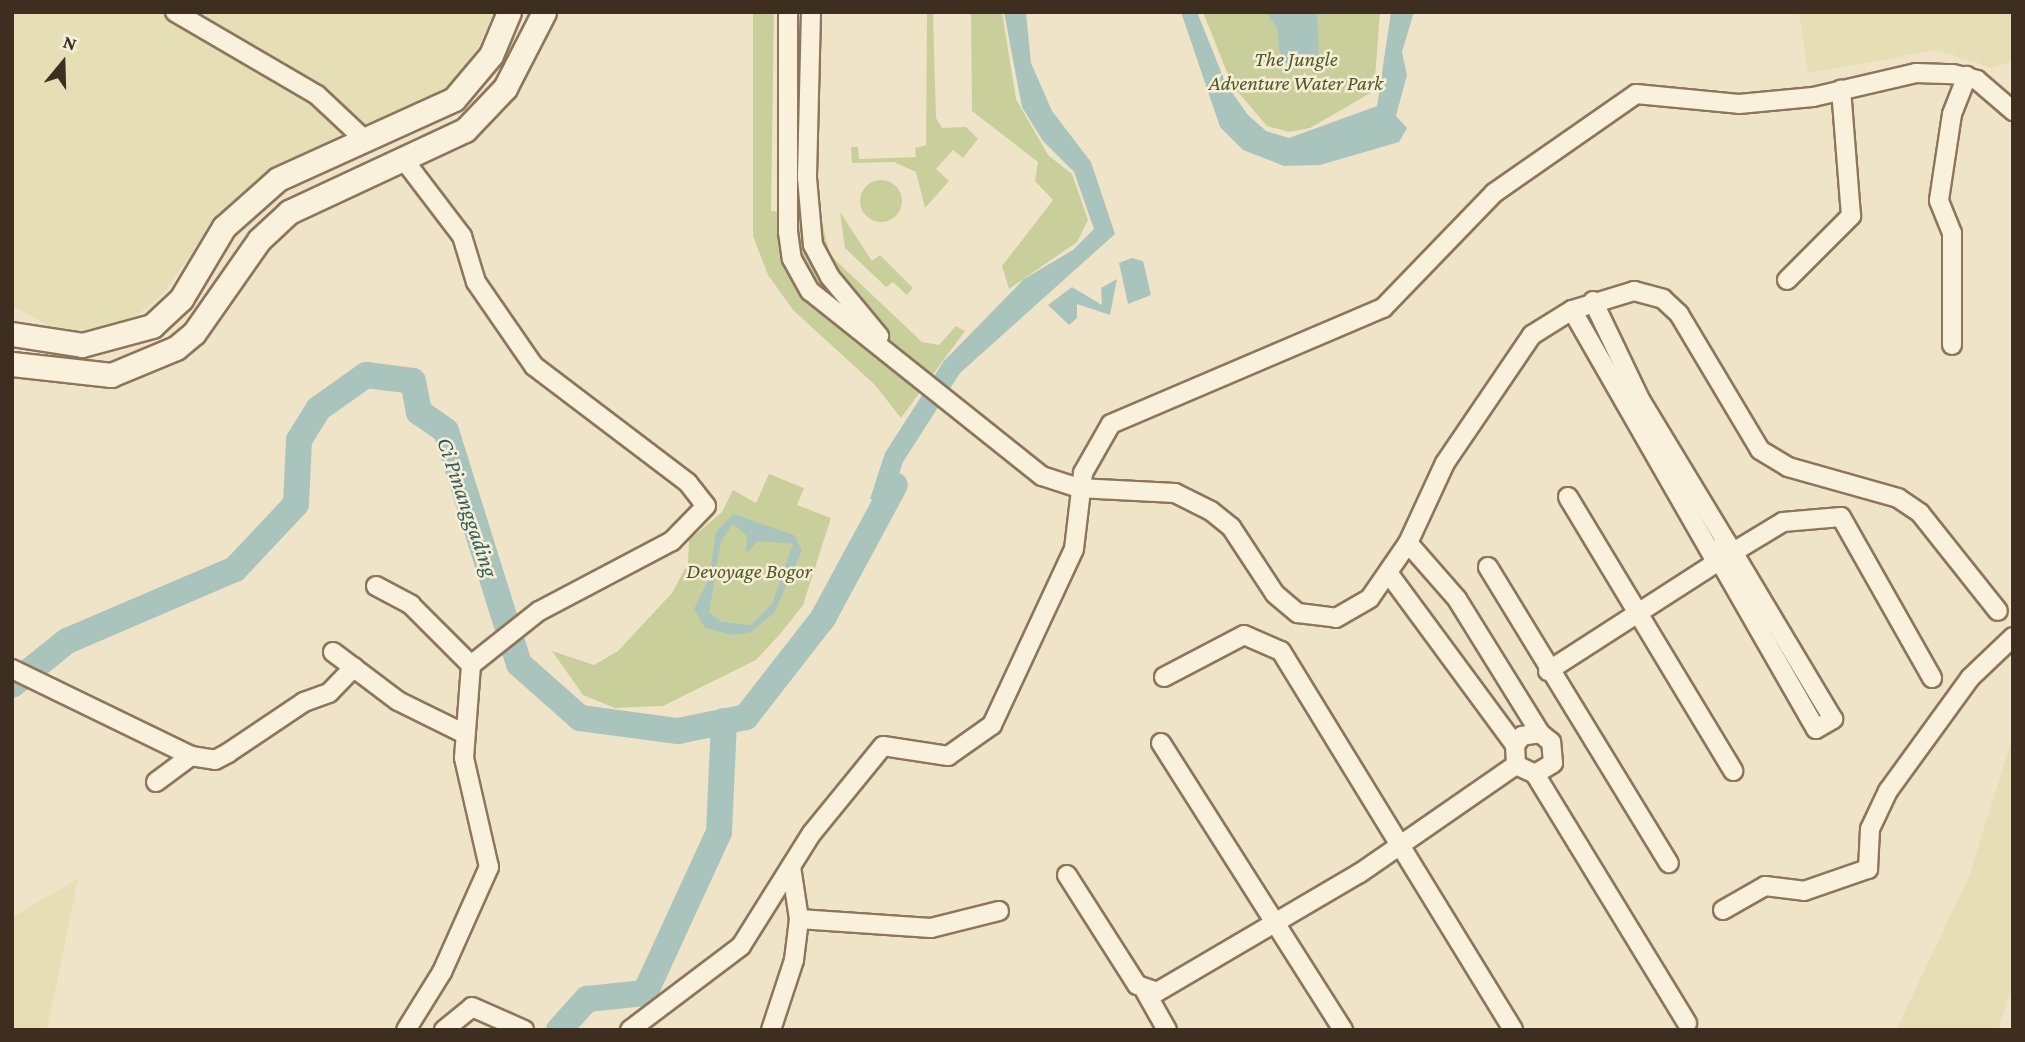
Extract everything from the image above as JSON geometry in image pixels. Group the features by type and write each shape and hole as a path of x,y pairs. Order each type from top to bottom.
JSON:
{"street":[{"path":"175,12 317,95 366,141"},
{"path":"12,334 82,345 152,326 181,299 237,213 278,179 454,99 491,55 509,12"},
{"path":"12,364 101,375 162,357 194,333 259,240 321,193 444,143 488,109 523,59 544,12"},
{"path":"788,12 792,259 825,306 887,349 953,409 1030,469 1078,488 1157,490 1190,498 1231,527 1275,594 1298,613 1326,619 1348,613 1389,574 1408,543 1445,463 1494,385 1532,335 1572,310 1593,301 1634,290 1663,299 1679,314 1760,450 1788,467 1898,498 1920,513 1998,611"},
{"path":"811,12 807,178 813,245 830,277 887,349"},
{"path":"630,1030 741,946 791,867 883,746 947,757 992,725 1074,549 1078,488 1095,443 1111,424 1383,308 1494,193 1629,97 1645,92 1740,104 1841,89 1916,73 1967,76 2013,111"},
{"path":"1952,345 1952,233 1939,200 1952,114 1967,76"},
{"path":"1787,279 1851,216 1841,89"},
{"path":"404,160 462,236 476,282 534,366 704,501 701,517 672,541 539,611 497,640 471,664 465,734 466,782 489,867 442,972 406,1030"},
{"path":"310,164 321,193"},
{"path":"1593,301 1652,433"},
{"path":"1572,310 1601,367 1652,433 1680,478 1785,663"},
{"path":"1601,367 1619,356"},
{"path":"1568,497 1635,615 1733,771"},
{"path":"1548,671 1725,555 1783,522 1841,517 1932,678"},
{"path":"1408,543 1457,599 1540,733 1551,742 1555,756 1548,769 1535,774"},
{"path":"1488,567 1548,671 1669,863"},
{"path":"1389,574 1515,745 1516,765"},
{"path":"376,586 411,605 471,664"},
{"path":"1723,910 1765,886 1804,891 1868,869 1870,829 1888,791 1970,678 2013,637"},
{"path":"1164,677 1232,639 1270,641 1303,682 1513,1030"},
{"path":"333,652 398,701 465,734"},
{"path":"18,673 191,756 215,760 304,702 329,694 354,667"},
{"path":"1515,745 1522,736 1540,733"},
{"path":"1161,743 1277,922 1343,1030"},
{"path":"156,782 191,756"},
{"path":"1145,991 1157,992 1277,922 1401,846 1516,765"},
{"path":"1516,765 1535,774 1688,1023"},
{"path":"771,1030 794,960 799,919 791,867"},
{"path":"1067,874 1145,991 1167,1030"},
{"path":"799,919 931,928 999,911"},
{"path":"444,1030 472,1007 524,1030"}],"shaded area":[{"path":"12,12 494,12 465,76 431,100 275,174 215,218 164,293 136,316 70,338 12,305"},
{"path":"1799,12 2013,12 2013,61 1991,68 1937,50 1808,73"},
{"path":"2013,735 2013,982 1998,1030 1896,1030 1969,877"},
{"path":"78,879 47,1030 12,1030 12,917"}],"green space":[{"path":"753,12 774,12 771,211 820,215 830,255 922,342 939,345 956,326 965,331 901,418 875,385 793,310 768,275 753,236"},
{"path":"927,12 933,12 936,118 942,128 966,127 978,139 963,158 953,150 936,169 949,181 925,208 916,172 894,162 852,163 851,147 858,147 859,159 916,157 915,148 926,145"},
{"path":"971,12 1002,12 1016,99 1048,155 1072,174 1088,220 1077,242 1009,289 1002,266 1053,200 1035,181 1038,162 972,111"},
{"name":"The Jungle Adventure Water Park","path":"1203,12 1380,12 1374,91 1310,128 1289,132 1267,126 1232,85"},
{"path":"881,180 896,186 902,201 896,216 881,222 866,216 860,201 866,186"},
{"path":"840,212 872,261 880,255 913,288 907,295 893,282 886,287 845,248"},
{"name":"Devoyage Bogor","path":"769,474 804,488 797,505 831,518 803,605 781,633 756,660 663,706 615,708 583,695 552,651 594,665 618,651 672,593 688,563 689,540 722,512 733,490 756,503"}],"water":[{"path":"1004,12 1026,12 1031,63 1052,111 1091,162 1115,234 960,373 903,462 889,505 870,499 885,453 944,361 1024,279 1073,250 1094,229 1074,172 1043,141 1022,107"},
{"path":"1181,12 1197,12 1226,84 1248,115 1266,131 1289,138 1377,106 1391,12 1414,12 1402,52 1407,75 1396,116 1407,128 1399,142 1320,165 1284,166 1243,150 1220,127"},
{"path":"1266,12 1317,12 1319,58 1281,65 1277,28"},
{"path":"1132,258 1143,261 1151,295 1128,304 1119,263"},
{"path":"1117,279 1110,315 1077,304 1077,318 1069,325 1048,305 1072,287 1102,305 1101,288"},
{"path":"733,514 794,535 802,550 774,613 751,632 733,635 705,628 694,609 709,578 716,532","holes":["733,524 747,536 746,553 758,541 793,544 772,604 751,625 722,622 709,612 721,541"]}],"waterway":[{"name":"Ci Pinanggading","path":"12,685 67,641 235,569 296,504 299,440 318,409 366,375 413,381 419,412 446,431 519,664 580,718 678,731 746,717 823,618 895,485"},
{"path":"559,1030 587,999 645,993 719,832 724,721"}]}
